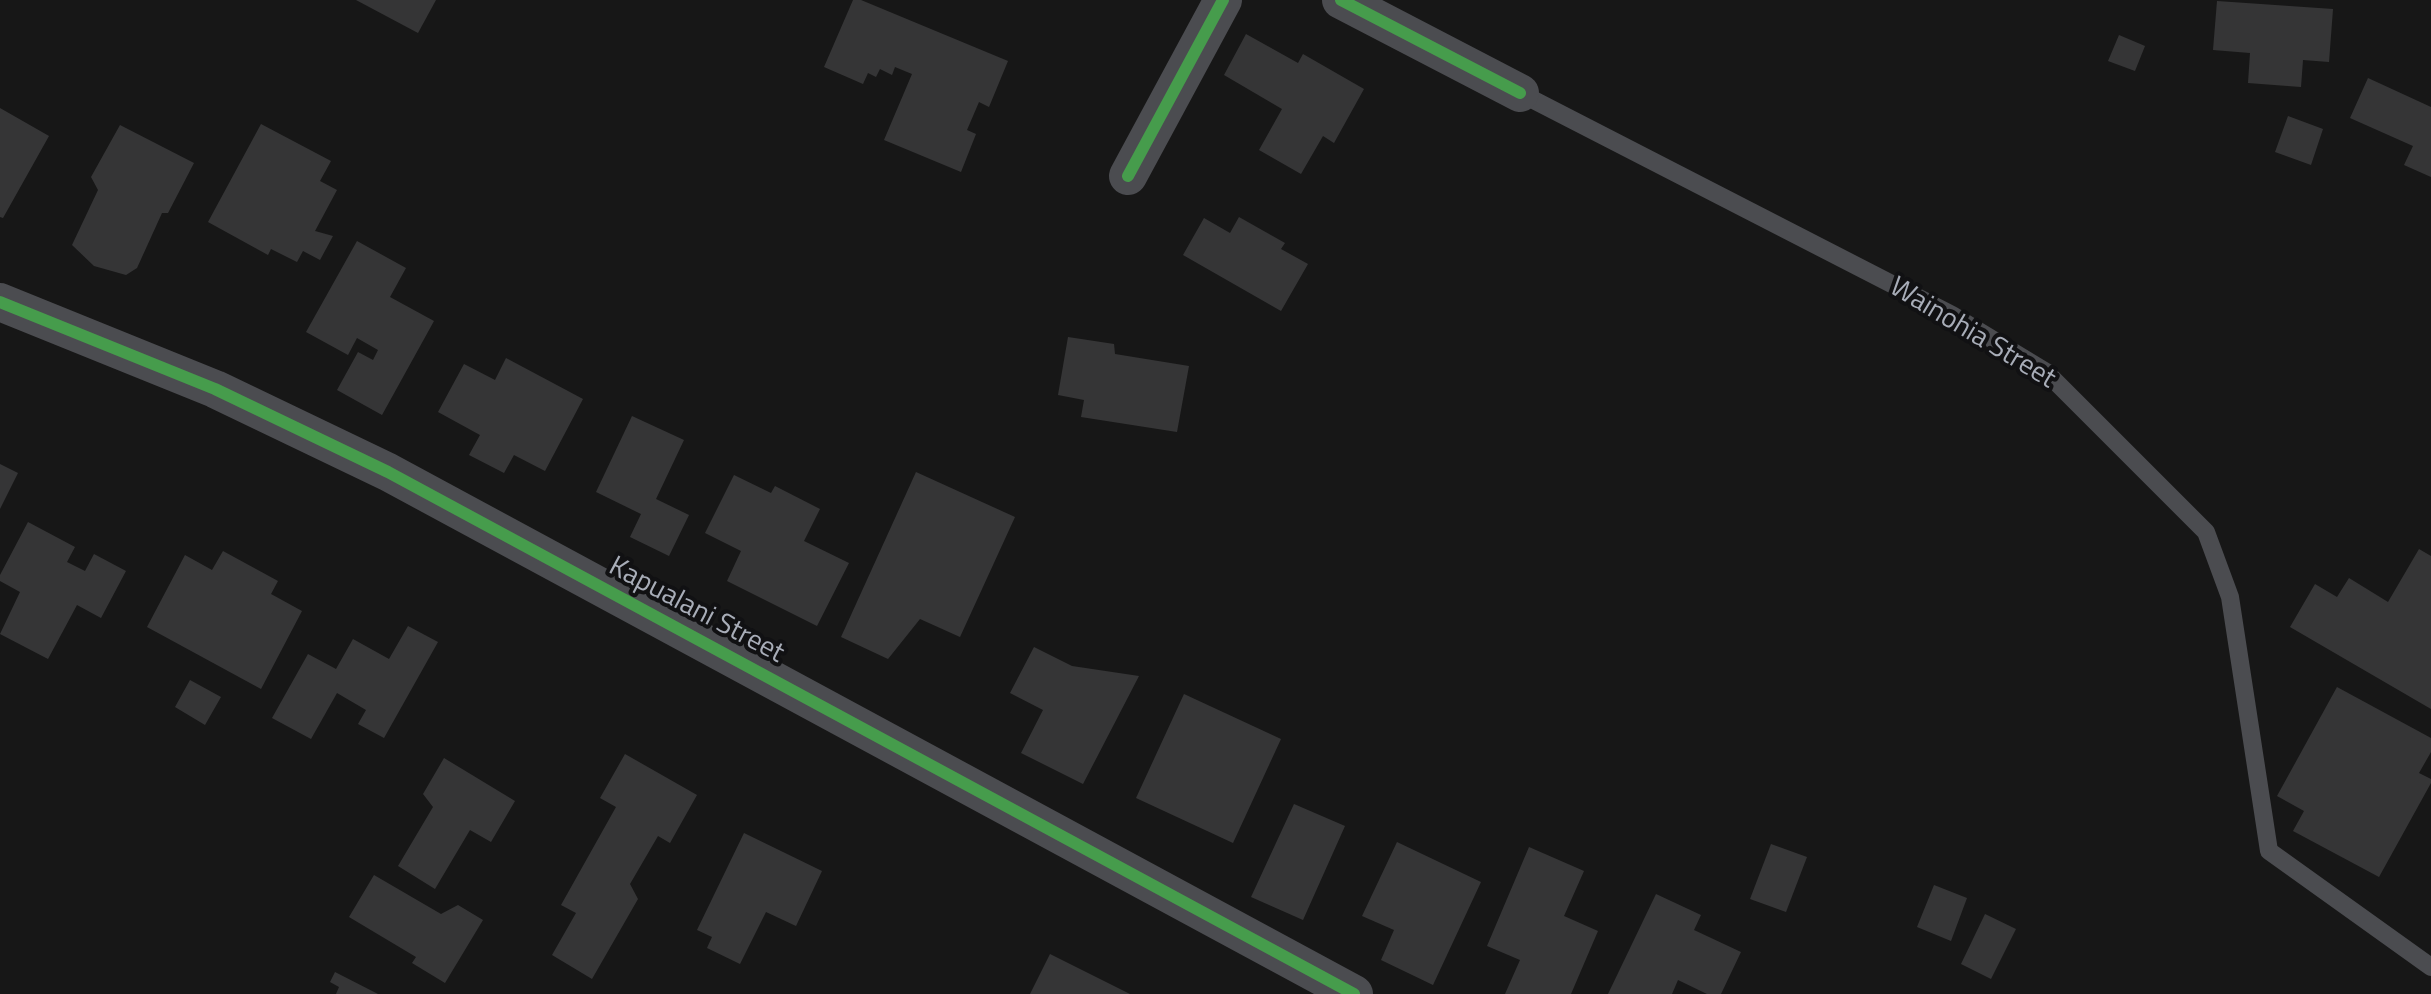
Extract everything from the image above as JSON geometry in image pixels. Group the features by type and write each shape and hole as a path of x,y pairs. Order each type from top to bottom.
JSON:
{"street":[{"path":"1128,176 1222,0"},
{"name":"Wainohia Street","path":"1341,0 1520,93"},
{"name":"Kapualani Street","path":"0,302 216,388 388,472 1354,994"}],"lane":[{"name":"Wainohia Street","path":"1520,93 1952,315 2046,372 2206,532 2230,597 2269,851 2431,967"}],"building":[{"path":"356,0 436,0 418,33"},
{"path":"853,0 1008,61 989,107 979,102 967,130 976,134 961,172 884,140 912,74 895,67 892,75 880,69 876,77 868,73 863,84 824,67"},
{"path":"2217,1 2333,9 2329,62 2303,60 2301,87 2248,83 2250,53 2213,50"},
{"path":"1246,34 1298,63 1303,54 1364,89 1334,143 1323,136 1301,174 1259,150 1282,109 1224,75"},
{"path":"2119,35 2145,46 2135,71 2108,61"},
{"path":"2368,78 2431,107 2431,177 2404,165 2413,146 2350,118"},
{"path":"0,108 49,136 3,218 0,217"},
{"path":"2288,116 2323,129 2311,165 2275,152"},
{"path":"261,124 331,161 320,181 337,190 315,231 333,236 320,260 303,251 297,262 271,249 268,255 208,222"},
{"path":"120,125 194,163 168,213 162,213 137,268 126,275 94,266 72,245 98,190 91,177"},
{"path":"1239,217 1285,243 1281,249 1308,264 1281,311 1183,255 1204,218 1230,233"},
{"path":"357,241 406,268 390,297 434,321 382,415 337,390 358,352 373,360 378,350 357,338 348,355 306,332"},
{"path":"1068,337 1114,344 1115,354 1189,366 1177,432 1081,417 1084,400 1058,395"},
{"path":"506,358 583,399 545,471 514,455 504,473 469,455 480,435 438,412 464,364 495,380"},
{"path":"632,416 684,440 656,499 689,515 669,556 630,537 641,514 596,492"},
{"path":"0,464 18,473 0,509"},
{"path":"916,472 1015,517 960,637 920,619 888,659 841,637"},
{"path":"734,475 771,493 775,486 820,509 804,541 849,563 817,626 727,581 741,551 705,533"},
{"path":"28,522 75,547 67,562 85,571 94,554 126,571 101,618 77,605 48,659 0,634 20,592 0,581 0,575"},
{"path":"2419,549 2431,556 2431,709 2290,627 2315,584 2337,597 2349,578 2388,602"},
{"path":"223,551 278,581 271,594 302,611 261,689 147,627 185,555 212,570"},
{"path":"408,626 438,642 384,738 358,724 366,710 337,693 311,739 272,718 308,654 336,669 353,639 389,659"},
{"path":"1034,647 1072,666 1139,676 1083,784 1021,753 1043,710 1010,693"},
{"path":"190,680 221,697 205,725 175,707"},
{"path":"2337,687 2431,738 2431,752 2419,773 2431,779 2431,783 2379,877 2293,831 2304,811 2277,796"},
{"path":"1184,694 1281,739 1233,843 1136,798"},
{"path":"625,754 697,795 670,843 658,836 630,884 638,899 592,979 552,955 576,913 561,905 616,807 600,798"},
{"path":"444,758 515,801 491,842 470,830 435,889 398,866 433,807 423,794"},
{"path":"1294,804 1345,826 1303,920 1251,897"},
{"path":"744,833 822,871 796,926 766,912 740,964 707,948 712,937 697,930"},
{"path":"1397,842 1481,882 1433,985 1381,960 1394,930 1362,916"},
{"path":"1771,844 1807,857 1786,912 1750,899"},
{"path":"1529,847 1584,871 1564,916 1598,931 1571,994 1505,994 1520,960 1487,946"},
{"path":"374,875 441,914 458,905 483,920 445,983 412,963 416,957 349,917"},
{"path":"1934,885 1967,898 1951,941 1917,927"},
{"path":"1656,894 1701,915 1694,930 1741,952 1721,994 1707,994 1678,980 1672,994 1608,994"},
{"path":"1985,914 2016,929 1991,979 1961,964"},
{"path":"1050,954 1130,994 1030,994"},
{"path":"335,972 378,994 336,994 339,987 330,982"}],"cycle path":[{"path":"1128,176 1223,0"},
{"path":"1341,0 1520,93"},
{"path":"0,302 215,389 388,472 1354,994"}]}
